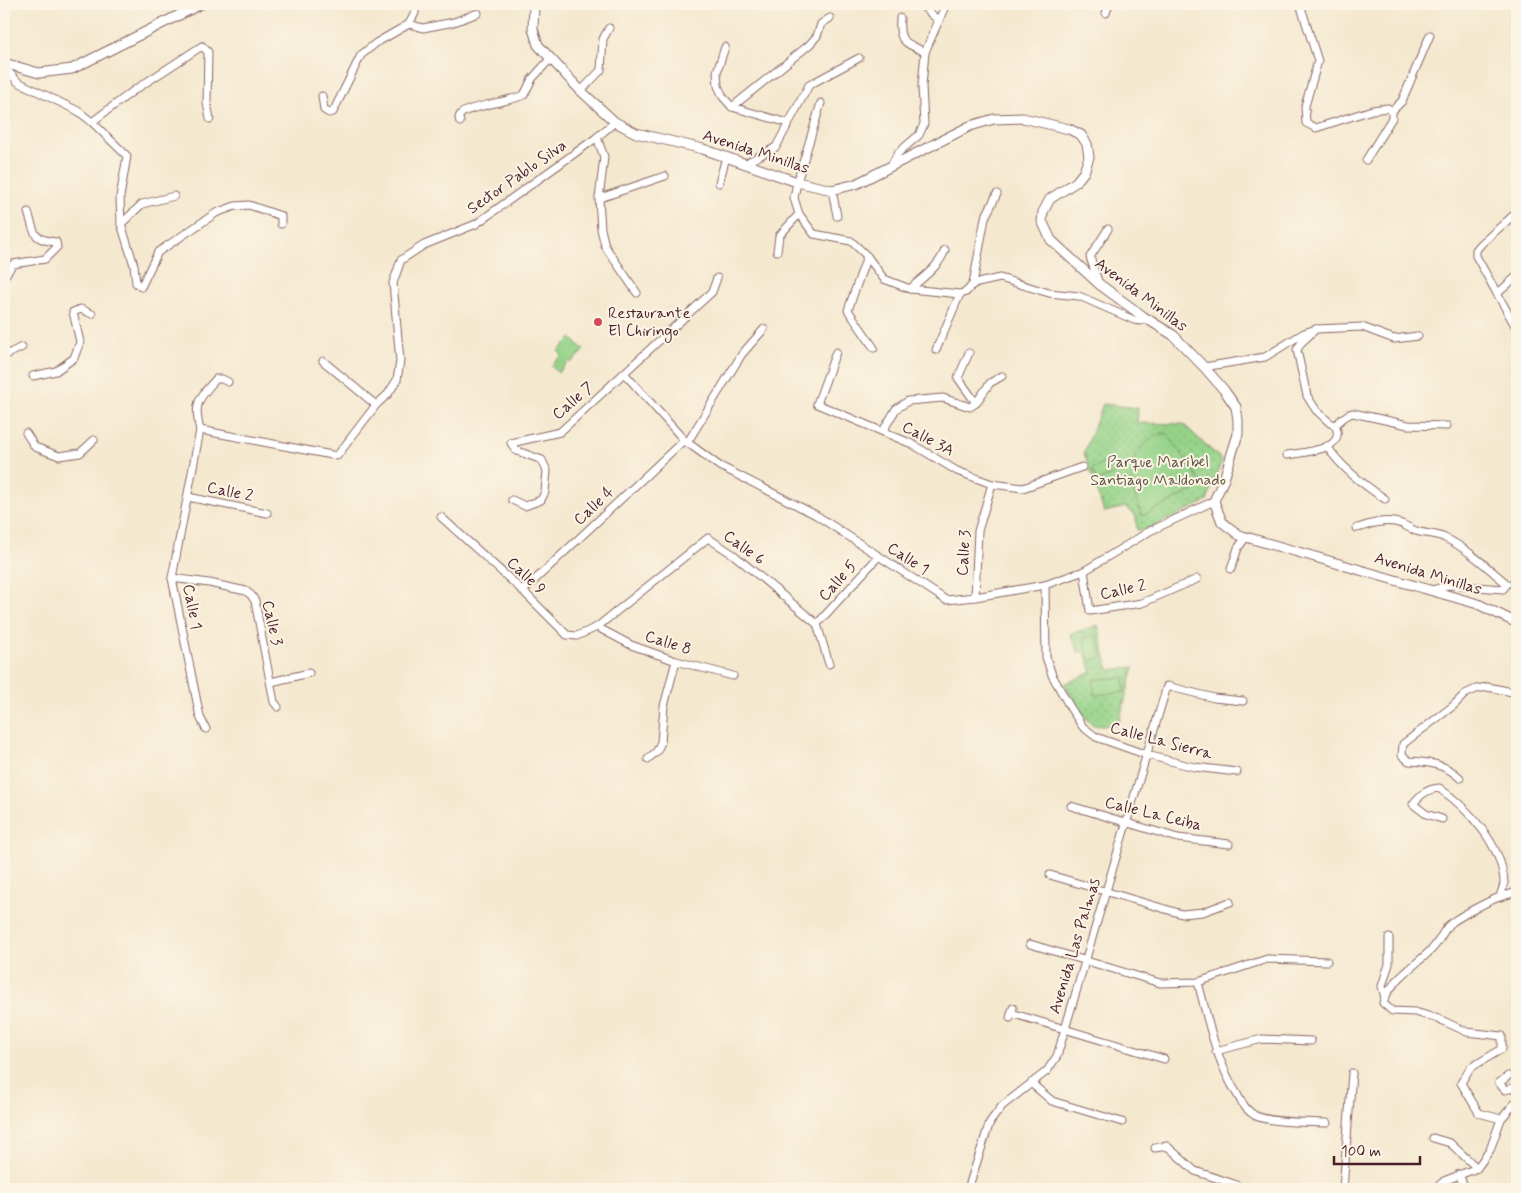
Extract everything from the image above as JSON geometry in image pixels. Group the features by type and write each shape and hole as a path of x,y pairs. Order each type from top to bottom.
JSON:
{"street":[{"path":"4,65 39,73 72,69 201,4"},
{"path":"322,96 324,110 329,113 332,112 361,55 376,43 409,24 415,13 415,4"},
{"name":"Avenida Minillas","path":"534,4 533,29 538,45 581,91 615,122 636,134 703,149 797,182 832,190 856,184 970,126 994,120 1023,118 1069,129 1080,135 1087,144 1089,157 1084,172 1076,182 1050,200 1043,212 1042,221 1051,240 1099,284 1144,317 1173,335 1204,367 1236,407 1238,434 1224,479 1214,501 1222,522 1239,535 1478,604 1517,623"},
{"path":"920,4 938,21"},
{"path":"891,166 898,153 919,135 924,124 922,86 925,52 946,4"},
{"path":"1106,13 1109,4"},
{"path":"1300,4 1318,61 1305,106 1306,123 1316,128 1372,110 1388,108 1392,111"},
{"path":"409,24 423,28 454,22 478,13"},
{"path":"732,107 809,45 817,36 821,24 830,18"},
{"path":"900,18 899,31 903,41 925,52"},
{"path":"581,91 600,70 603,39 609,28"},
{"path":"1366,160 1392,118 1392,111 1402,101 1430,35"},
{"path":"92,122 132,91 202,46 208,52 206,102 210,119"},
{"path":"725,47 717,72 718,86 723,97 732,107 788,123"},
{"path":"744,164 776,147 809,85 859,58"},
{"path":"460,122 459,118 462,113 524,96 532,79 550,59"},
{"path":"4,65 18,82 78,111 127,156 120,197 121,224 134,265 136,283 140,287 158,252 216,213 235,206 249,206 280,216 281,224"},
{"path":"821,103 797,182 794,198 799,214 814,234 851,241 867,256 884,279 910,289 960,294 966,292 973,284 985,218 997,194"},
{"name":"Sector Pablo Silva","path":"200,430 337,456 376,405 388,394 397,380 400,361 393,283 401,260 424,245 476,224 615,122"},
{"path":"597,137 604,157 599,196 601,229 606,246 637,293"},
{"path":"719,183 726,157"},
{"path":"599,196 603,197 665,176"},
{"path":"832,190 837,216"},
{"path":"121,224 142,204 174,196"},
{"path":"4,277 13,264 45,259 57,247 56,242 43,240 36,236 28,212"},
{"path":"1517,212 1480,244 1476,250 1476,256 1517,329"},
{"path":"776,251 779,236 799,214"},
{"path":"1099,284 1090,257 1108,229"},
{"path":"910,289 942,260 945,250"},
{"path":"867,256 848,310 874,348"},
{"path":"1497,294 1517,276"},
{"name":"Calle 7","path":"512,500 525,506 541,500 545,492 547,471 542,460 515,450 511,443 560,432 712,292 717,278"},
{"path":"973,284 1000,278 1049,293 1079,296 1134,320 1141,321 1144,317"},
{"path":"936,350 960,294"},
{"path":"33,376 56,371 74,358 80,342 73,312 81,309 92,314"},
{"path":"1204,367 1265,357 1304,333 1316,329 1362,327 1394,339 1418,336"},
{"path":"1287,455 1312,452 1336,440 1338,431 1335,425 1330,424 1316,410 1307,396 1297,350 1301,343 1316,329"},
{"name":"Calle 4","path":"523,591 685,442 742,354 764,330"},
{"path":"4,356 22,347"},
{"name":"Calle 3A","path":"836,352 816,404 912,444 957,471 992,484 1023,488 1082,467"},
{"path":"969,353 958,378 976,403"},
{"path":"323,361 376,405"},
{"name":"Calle 1","path":"624,373 685,442 718,466 816,514 946,600 1045,585 1084,571 1150,531 1214,501"},
{"path":"883,432 896,409 908,401 943,398 970,407 976,403 990,383 1002,376"},
{"name":"Calle 1","path":"206,729 200,717 172,578 200,430 198,403 201,396 216,379 228,382"},
{"path":"1335,425 1346,414 1353,412 1408,425 1448,426"},
{"path":"26,433 35,447 59,456 80,453 94,440"},
{"path":"1327,446 1363,484 1384,499"},
{"name":"Calle 3","path":"975,596 978,532 992,484"},
{"name":"Calle 2","path":"188,497 266,513"},
{"name":"Calle 9","path":"441,518 523,591 567,635 577,636 597,627"},
{"path":"1357,528 1389,521 1416,531 1444,537 1473,555 1507,584 1503,589 1449,585 1432,590"},
{"path":"1231,569 1238,548 1246,537"},
{"name":"Calle 6","path":"597,627 708,538 734,554 817,624"},
{"name":"Calle 5","path":"817,624 879,556"},
{"name":"Calle 2","path":"1084,571 1090,611 1142,603 1197,579"},
{"name":"Calle 3","path":"172,578 209,582 246,591 251,594 255,602 274,702 278,707"},
{"name":"Calle La Sierra","path":"1045,585 1046,657 1052,675 1083,727 1096,737 1147,755 1194,767 1237,772"},
{"path":"817,624 829,664"},
{"name":"Calle 8","path":"597,627 631,645 676,661 733,676"},
{"path":"648,759 657,751 661,742 664,706 676,661"},
{"path":"271,682 309,673"},
{"name":"Avenida Las Palmas","path":"968,1189 990,1122 1002,1106 1047,1071 1057,1056 1167,686 1214,698 1243,701"},
{"path":"1460,778 1454,771 1444,766 1427,762 1409,761 1402,755 1403,744 1453,706 1465,694 1476,689 1488,687 1517,693"},
{"path":"1442,819 1426,814 1413,804 1419,796 1428,790 1439,788 1453,797 1467,811 1490,838 1504,884 1500,897"},
{"name":"Calle La Ceiba","path":"1071,806 1178,838 1229,844"},
{"path":"1050,875 1182,914 1204,912 1230,902"},
{"path":"1501,1119 1479,1113 1462,1083 1470,1068 1502,1048 1502,1036 1467,1032 1439,1019 1416,1012 1392,1012 1383,1004 1385,998 1405,972 1433,949 1450,924 1491,899 1517,892"},
{"path":"1385,998 1382,986 1389,964 1389,938"},
{"path":"1030,944 1160,983 1198,982 1267,959 1328,961"},
{"path":"1198,982 1216,1051 1227,1078 1244,1106 1254,1115 1268,1120 1327,1123"},
{"path":"1011,1013 1164,1059"},
{"path":"1216,1051 1262,1039 1311,1041"},
{"path":"1343,1189 1352,1073"},
{"path":"1508,1076 1498,1083 1505,1090 1517,1087"},
{"path":"1032,1083 1052,1101 1122,1122"},
{"path":"1435,1189 1444,1181 1477,1168 1490,1150 1501,1119 1517,1101"},
{"path":"1432,1138 1450,1143 1477,1168"},
{"path":"1155,1148 1167,1146 1195,1171 1244,1189"},
{"path":"1460,1174 1465,1189"}],"green space":[{"path":"571,338 584,350 571,363 569,361 558,373 551,366 562,355 558,351"},
{"name":"Parque Maribel Santiago Maldonado","path":"1103,404 1138,408 1137,423 1183,424 1222,460 1207,501 1146,530 1137,530 1136,517 1126,507 1104,512 1084,453"},
{"path":"1167,433 1200,481 1200,484 1198,488 1142,516 1132,478 1135,459 1146,443 1154,437"},
{"path":"1112,459 1118,472 1097,481 1092,469"},
{"path":"1098,625 1109,670 1134,667 1118,725 1093,726 1083,715 1064,684 1092,672 1084,651 1079,653 1070,634"},
{"path":"1097,635 1103,657 1090,661 1084,638"},
{"path":"1124,677 1125,692 1095,695 1093,680"}],"place":[{"name":"Restaurante El Chiringo","path":"598,322"}]}
